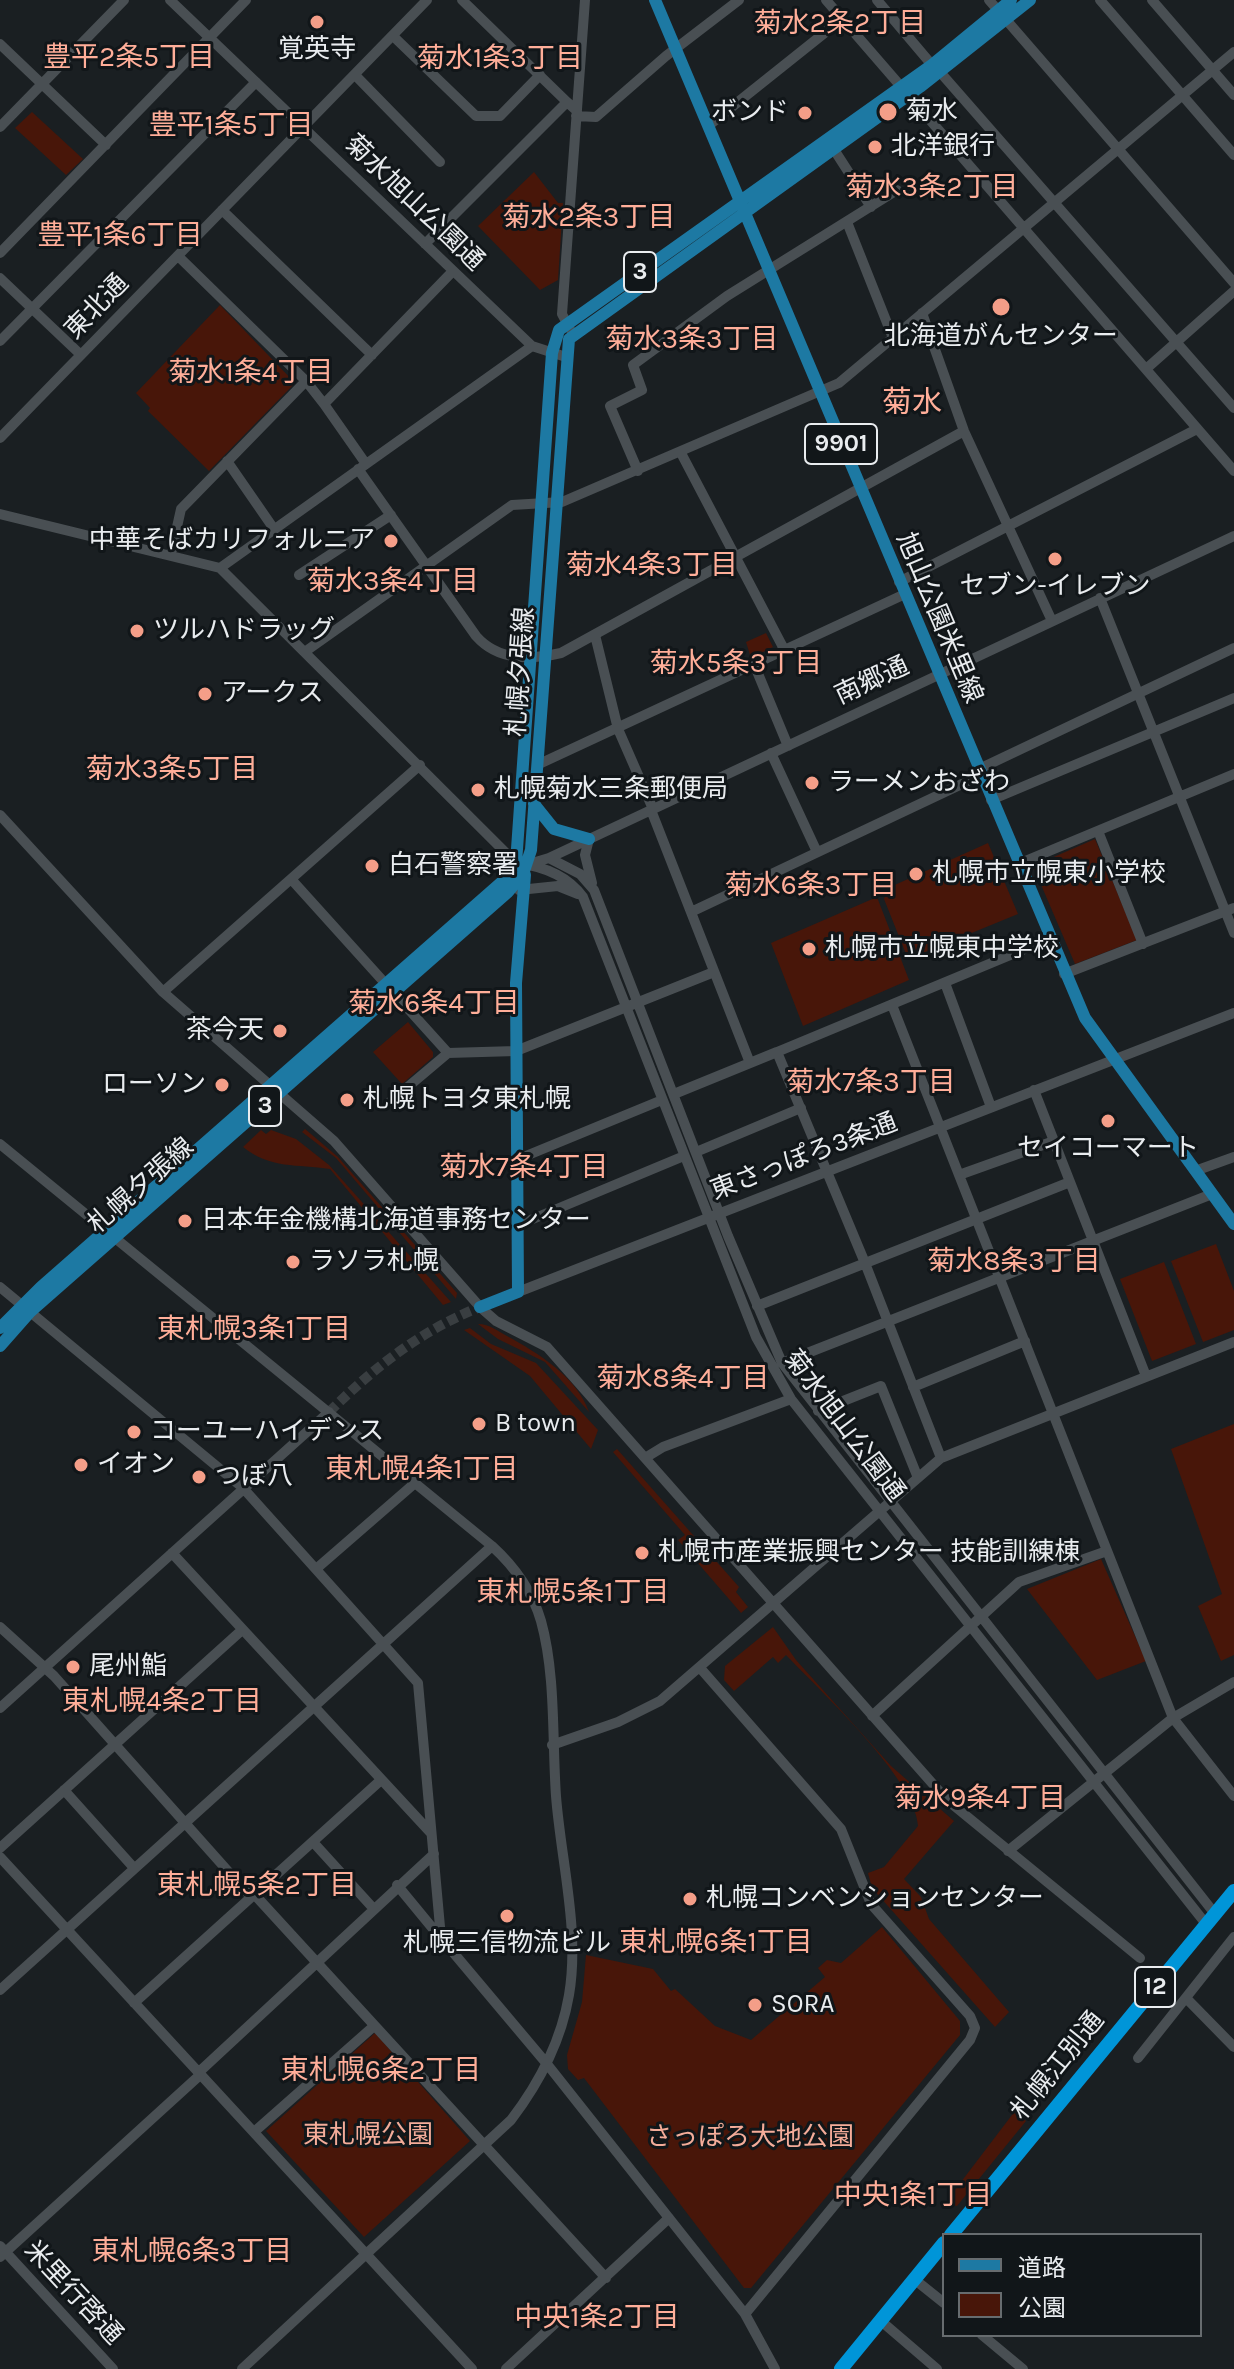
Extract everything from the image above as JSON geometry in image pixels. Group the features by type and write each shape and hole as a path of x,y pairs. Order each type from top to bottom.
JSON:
{"highway":[{"name":"札幌江別通","path":"953,2233 1234,1891"},
{"path":"841,2369 942,2245"}],"main road":[{"name":"旭山公園米里線","path":"655,0 1064,974 1085,1018 1113,1060 1234,1224"},
{"name":"札幌夕張線","path":"1002,15 1011,0"},
{"name":"札幌夕張線","path":"549,504 552,353 555,338 936,68 1002,15 1030,0"},
{"name":"札幌夕張線","path":"743,206 833,148 904,90"},
{"name":"札幌夕張線","path":"0,1328 388,989 522,863 549,504 570,329"},
{"name":"札幌夕張線","path":"388,989 508,892 522,863 534,804 538,656"},
{"path":"534,804 544,822 554,829 589,839"},
{"path":"518,1292 516,983 522,863"},
{"name":"東さっぽろ3条通","path":"480,1307 518,1292"},
{"name":"札幌夕張線","path":"0,1346 26,1308"}],"street":[{"path":"0,127 124,0"},
{"name":"菊水旭山公園通","path":"170,0 532,346 566,357"},
{"path":"0,253 246,0"},
{"name":"東北通","path":"0,438 427,0"},
{"path":"462,0 576,114 596,117 739,0"},
{"path":"570,329 562,314 585,0"},
{"path":"826,0 1234,471"},
{"path":"877,0 1234,408"},
{"path":"989,0 1234,283"},
{"path":"1100,0 1234,155"},
{"path":"1152,0 1234,95"},
{"path":"708,126 842,19"},
{"path":"393,36 476,116 500,116 540,75"},
{"path":"0,44 106,145"},
{"path":"306,651 512,505 549,504 638,471 820,394 839,383 1234,52"},
{"path":"355,75 440,162"},
{"path":"0,341 256,82"},
{"path":"425,244 567,102"},
{"path":"833,148 871,207"},
{"path":"638,471 610,406 642,390 633,365 727,296 897,190"},
{"path":"222,210 372,355"},
{"path":"847,222 893,338"},
{"path":"178,256 306,381 324,404 391,515 426,565 482,642 502,655 561,653 964,431"},
{"path":"324,404 453,271"},
{"path":"0,278 81,355"},
{"path":"1146,369 1234,291"},
{"path":"922,313 964,431 1052,621"},
{"path":"220,568 532,346"},
{"path":"171,554 181,509 306,381"},
{"path":"899,582 1197,429"},
{"path":"681,453 785,651"},
{"path":"227,461 274,529"},
{"path":"0,514 220,568 522,863 573,884 583,897"},
{"path":"299,575 391,515"},
{"name":"南郷通","path":"522,863 549,858 1234,536"},
{"path":"537,765 905,594"},
{"path":"1100,598 1179,797 1230,910 1234,933"},
{"path":"595,635 618,729 750,1063"},
{"path":"691,912 1234,648"},
{"path":"754,664 788,746"},
{"path":"991,800 1234,698"},
{"path":"771,753 817,852"},
{"path":"163,992 420,765"},
{"path":"1018,864 1234,774"},
{"path":"0,815 163,992 334,1141 480,1307 496,1321 547,1347 947,1800 1140,1958"},
{"path":"1098,831 1143,944"},
{"path":"589,839 585,855 594,890"},
{"name":"菊水旭山公園通","path":"549,858 580,874 594,890 696,1152 714,1216 756,1337 791,1399 1094,1782 1210,1919"},
{"path":"291,879 448,1053"},
{"path":"508,892 558,886 583,897"},
{"name":"菊水旭山公園通","path":"583,897 684,1156 782,1363 1105,1774 1210,1919"},
{"path":"1064,974 1230,910"},
{"path":"674,1094 1049,939"},
{"path":"390,1102 448,1053 516,1051 714,972"},
{"path":"945,983 991,1107"},
{"path":"892,1005 1173,1718 1234,1796"},
{"name":"東さっぽろ3条通","path":"518,1292 1234,1013"},
{"path":"777,1052 865,1263 941,1458"},
{"path":"1034,1090 1146,1376"},
{"path":"516,1160 662,1100"},
{"path":"696,1152 801,1108"},
{"path":"959,1175 1054,1141"},
{"path":"0,1144 492,1546 521,1578 541,1623 572,1946 565,2016 547,2064 526,2100 484,2146 242,2369"},
{"path":"516,1226 684,1156"},
{"path":"1195,1171 1234,1157"},
{"path":"757,1306 1070,1182"},
{"path":"782,1363 1212,1194"},
{"path":"0,1287 243,1488 384,1643 421,1689 441,1938"},
{"path":"913,1387 1025,1341"},
{"path":"552,1745 639,1712 701,1669 941,1458 1234,1342"},
{"path":"818,1411 881,1386 918,1478"},
{"path":"645,1458 663,1447 791,1399"},
{"path":"0,1708 329,1412"},
{"path":"316,1569 415,1483"},
{"path":"0,1990 492,1546"},
{"path":"872,1716 1019,1582 1107,1551"},
{"path":"172,1553 432,1834"},
{"path":"0,1627 45,1667 606,2278"},
{"path":"0,1848 242,1630"},
{"path":"701,1669 841,1829 871,1904 970,2016 975,2028 970,2040 745,2314"},
{"path":"1008,1851 1173,1718 1234,1682"},
{"path":"134,2003 381,1780"},
{"path":"64,1790 134,1868"},
{"path":"313,1842 373,1908"},
{"path":"2,2252 199,2074 397,1885 434,1854"},
{"path":"0,1857 472,2369"},
{"path":"397,1885 547,2064 745,2314 775,2369"},
{"path":"1138,2058 1234,1937"},
{"path":"1187,1999 1234,2047"},
{"path":"254,2132 374,2026"},
{"path":"506,2369 669,2218"},
{"name":"米里行啓通","path":"2,2252 113,2369"},
{"path":"914,2279 942,2301"},
{"path":"881,2321 937,2369"},
{"path":"984,2337 1023,2369"}],"green space":[{"path":"32,112 83,159 66,175 15,128"},
{"path":"534,172 558,203 563,203 558,280 540,290 478,226"},
{"path":"220,305 295,383 209,471 148,411 150,408 136,393"},
{"path":"766,633 773,647 751,658 746,642"},
{"path":"1095,839 1137,940 1075,964 1033,866"},
{"path":"988,843 1018,914 908,959 884,899 888,888"},
{"path":"877,897 909,980 803,1026 771,943"},
{"path":"408,1022 433,1052 433,1057 402,1084 373,1052"},
{"path":"305,1129 338,1157 457,1293 456,1299 336,1158 302,1132"},
{"path":"261,1130 266,1134 271,1130 296,1139 329,1165 451,1302 443,1305 330,1169 274,1162 243,1147"},
{"path":"1216,1244 1234,1291 1234,1330 1203,1342 1171,1261"},
{"path":"1164,1262 1196,1344 1152,1361 1120,1279"},
{"path":"478,1324 493,1328 555,1367 575,1388 589,1412 545,1362 498,1339"},
{"path":"470,1328 491,1344 536,1363 598,1430 591,1449 530,1376 464,1330"},
{"path":"1234,1424 1234,1655 1221,1661 1198,1606 1222,1594 1171,1449"},
{"path":"617,1449 739,1587 736,1592 748,1607 741,1613 678,1540 685,1535 613,1452"},
{"path":"1101,1559 1146,1661 1097,1680 1027,1589"},
{"path":"773,1627 796,1660 891,1766 954,1821 904,1879 921,1897 929,1919 1009,2012 995,2027 872,1888 868,1873 884,1867 918,1826 913,1807 884,1761 786,1655 778,1663 773,1657 734,1691 724,1680 725,1666"},
{"name":"さっぽろ大地公園","path":"882,1927 960,2021 960,2035 751,2288 744,2288 584,2078 578,2080 568,2069 567,2055 582,2002 586,1955 653,1969 671,1991 675,1989 715,2026 751,2040 825,1977 818,1968 827,1960 841,1963"},
{"name":"東札幌公園","path":"375,2033 470,2141 364,2237 266,2131"},
{"path":"1015,2111 1026,2121 957,2206 945,2203"}],"tunnel":[{"path":"329,1412 399,1352 438,1327 480,1307"}],"place":[{"name":"覚英寺","path":"317,22"},
{"name":"菊水","path":"888,112"},
{"name":"ボンド","path":"805,113"},
{"name":"北洋銀行","path":"875,147"},
{"name":"北海道がんセンター","path":"1001,307"},
{"name":"中華そばカリフォルニア","path":"391,541"},
{"name":"セブン-イレブン","path":"1055,559"},
{"name":"ツルハドラッグ","path":"137,631"},
{"name":"アークス","path":"205,694"},
{"name":"ラーメンおざわ","path":"812,783"},
{"name":"札幌菊水三条郵便局","path":"478,790"},
{"name":"白石警察署","path":"372,866"},
{"name":"札幌市立幌東小学校","path":"916,874"},
{"name":"札幌市立幌東中学校","path":"809,949"},
{"name":"茶今天","path":"280,1031"},
{"name":"ローソン","path":"222,1085"},
{"name":"札幌トヨタ東札幌","path":"347,1100"},
{"name":"セイコーマート","path":"1108,1121"},
{"name":"日本年金機構北海道事務センター","path":"185,1221"},
{"name":"ラソラ札幌","path":"293,1262"},
{"name":"B town","path":"479,1424"},
{"name":"コーユーハイデンス","path":"134,1432"},
{"name":"イオン","path":"81,1465"},
{"name":"つぼ八","path":"199,1477"},
{"name":"札幌市産業振興センター 技能訓練棟","path":"642,1553"},
{"name":"尾州鮨","path":"73,1667"},
{"name":"札幌コンベンションセンター","path":"690,1899"},
{"name":"札幌三信物流ビル","path":"507,1916"},
{"name":"SORA","path":"755,2005"}],"district":[{"name":"菊水2条2丁目","path":"840,24"},
{"name":"豊平2条5丁目","path":"129,58"},
{"name":"菊水1条3丁目","path":"500,59"},
{"name":"豊平1条5丁目","path":"231,126"},
{"name":"菊水3条2丁目","path":"932,188"},
{"name":"菊水2条3丁目","path":"589,218"},
{"name":"豊平1条6丁目","path":"120,236"},
{"name":"菊水3条3丁目","path":"692,340"},
{"name":"菊水1条4丁目","path":"251,373"},
{"name":"菊水","path":"912,403"},
{"name":"菊水4条3丁目","path":"652,566"},
{"name":"菊水3条4丁目","path":"393,582"},
{"name":"菊水5条3丁目","path":"736,664"},
{"name":"菊水3条5丁目","path":"172,770"},
{"name":"菊水6条3丁目","path":"811,886"},
{"name":"菊水6条4丁目","path":"434,1004"},
{"name":"菊水7条3丁目","path":"871,1083"},
{"name":"菊水7条4丁目","path":"524,1168"},
{"name":"菊水8条3丁目","path":"1014,1262"},
{"name":"東札幌3条1丁目","path":"254,1330"},
{"name":"菊水8条4丁目","path":"683,1379"},
{"name":"東札幌4条1丁目","path":"422,1470"},
{"name":"東札幌5条1丁目","path":"573,1593"},
{"name":"東札幌4条2丁目","path":"162,1702"},
{"name":"菊水9条4丁目","path":"980,1799"},
{"name":"東札幌5条2丁目","path":"257,1886"},
{"name":"東札幌6条1丁目","path":"716,1943"},
{"name":"東札幌6条2丁目","path":"381,2071"},
{"name":"中央1条1丁目","path":"913,2196"},
{"name":"東札幌6条3丁目","path":"192,2252"},
{"name":"中央1条2丁目","path":"597,2318"}]}
